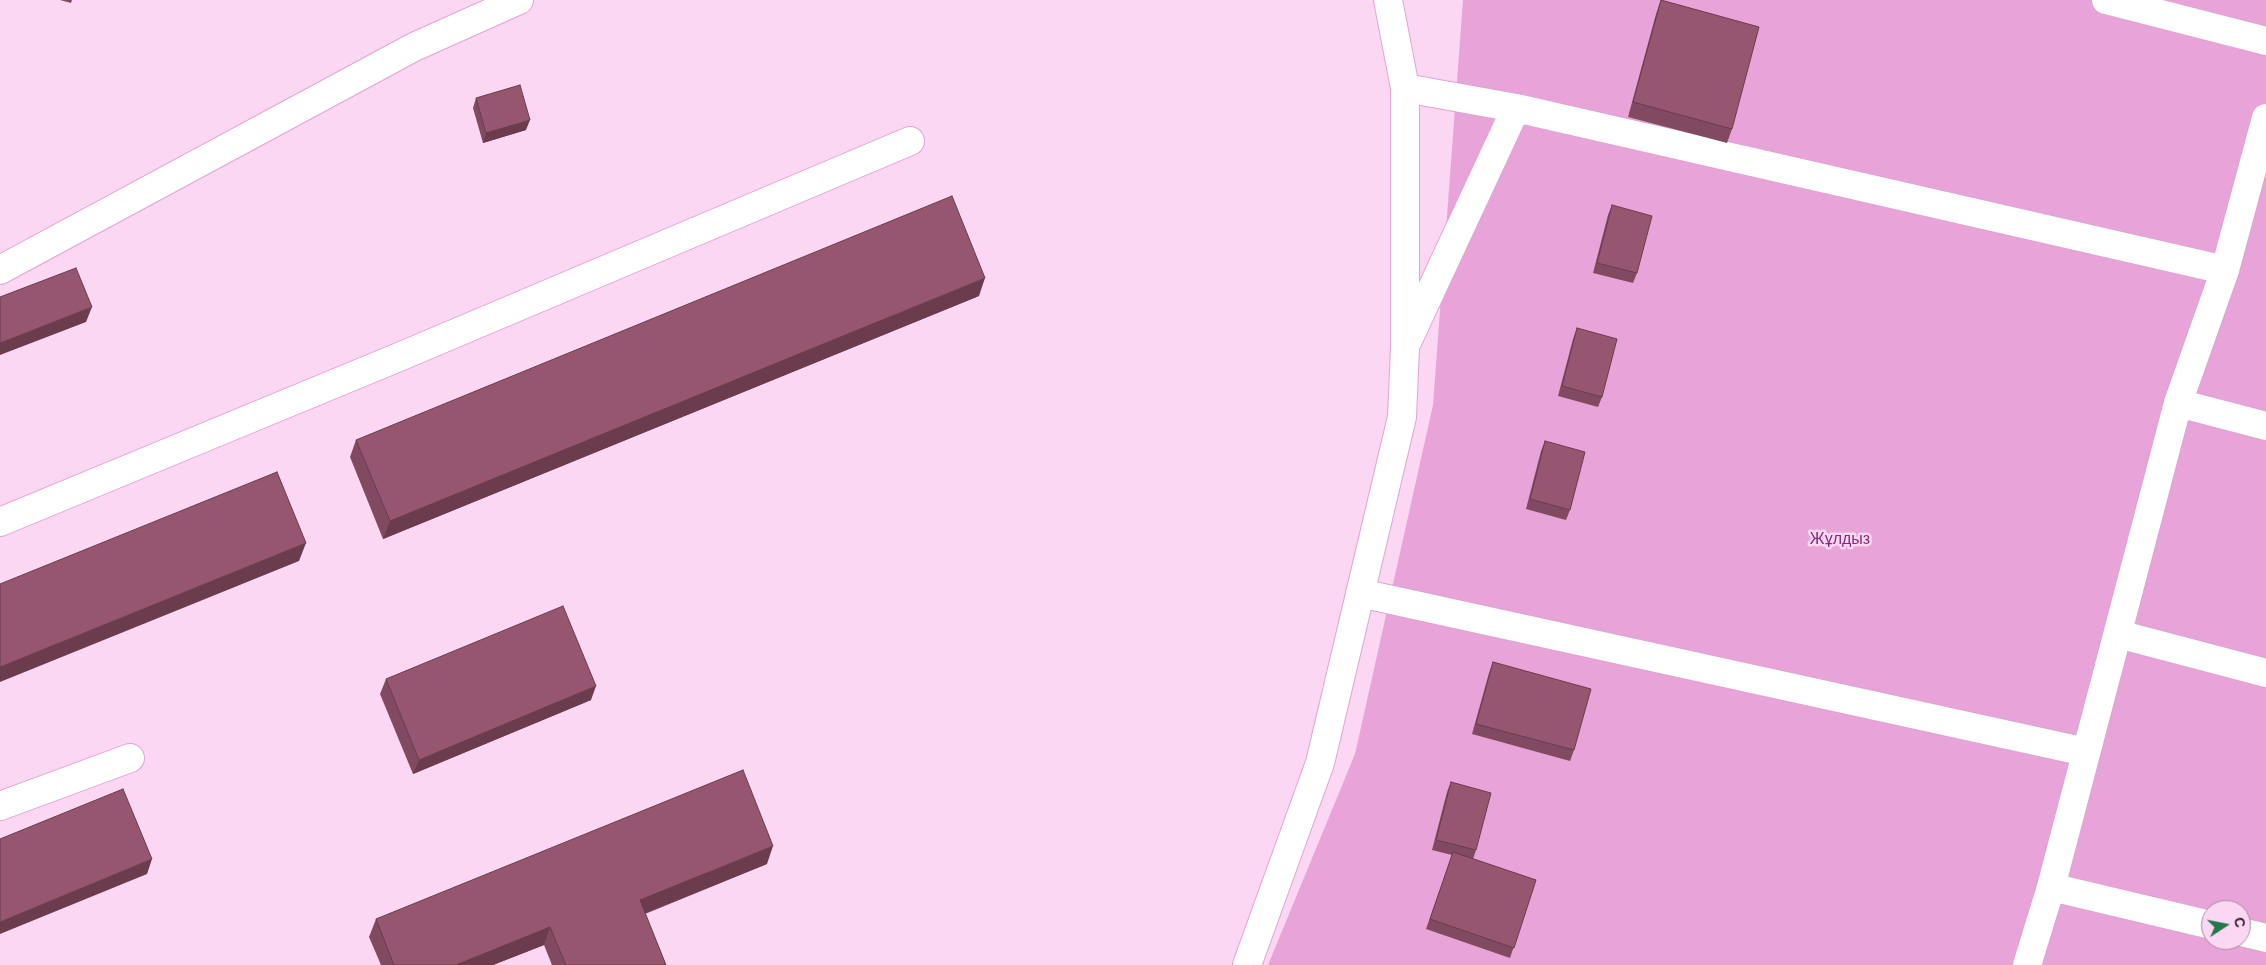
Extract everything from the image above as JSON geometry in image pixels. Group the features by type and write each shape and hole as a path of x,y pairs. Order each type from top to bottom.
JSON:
{"street":[{"path":"0,270 414,47 519,0"},
{"path":"1246,965 1320,763 1402,417 1405,347 1405,88 1388,0"},
{"path":"2106,0 2266,41"},
{"path":"1405,88 1516,108 2225,270"},
{"path":"1405,347 1516,108"},
{"path":"2027,965 2051,887 2178,403 2225,270 2266,118"},
{"path":"0,522 399,357 910,141"},
{"path":"2178,403 2266,426"},
{"path":"1360,593 2086,752"},
{"path":"2118,634 2266,673"},
{"path":"0,806 130,758"},
{"path":"2051,887 2201,923"},
{"path":"2251,934 2266,938"}],"green space":[{"name":"Жұлдыз","path":"1463,0 2266,0 2266,965 1268,965 1355,754 1433,405"}],"building":[{"path":"1661,0 1759,27 1732,129 1633,102"},
{"path":"520,85 530,120 486,133 476,98"},
{"path":"952,196 985,278 390,521 356,440"},
{"path":"1612,205 1652,216 1637,273 1597,263"},
{"path":"76,268 92,307 0,343 0,297"},
{"path":"1577,328 1617,339 1602,397 1562,386"},
{"path":"1545,441 1585,452 1570,510 1530,499"},
{"path":"277,472 306,543 0,667 0,584"},
{"path":"563,606 596,686 419,760 386,679"},
{"path":"1493,662 1591,689 1574,750 1476,724"},
{"path":"743,770 773,846 640,900 666,965 566,965 550,927 456,965 394,965 376,919"},
{"path":"1451,782 1491,793 1476,850 1436,840"},
{"path":"123,789 152,859 0,922 0,839"},
{"path":"1453,852 1536,880 1514,948 1430,919"}]}
